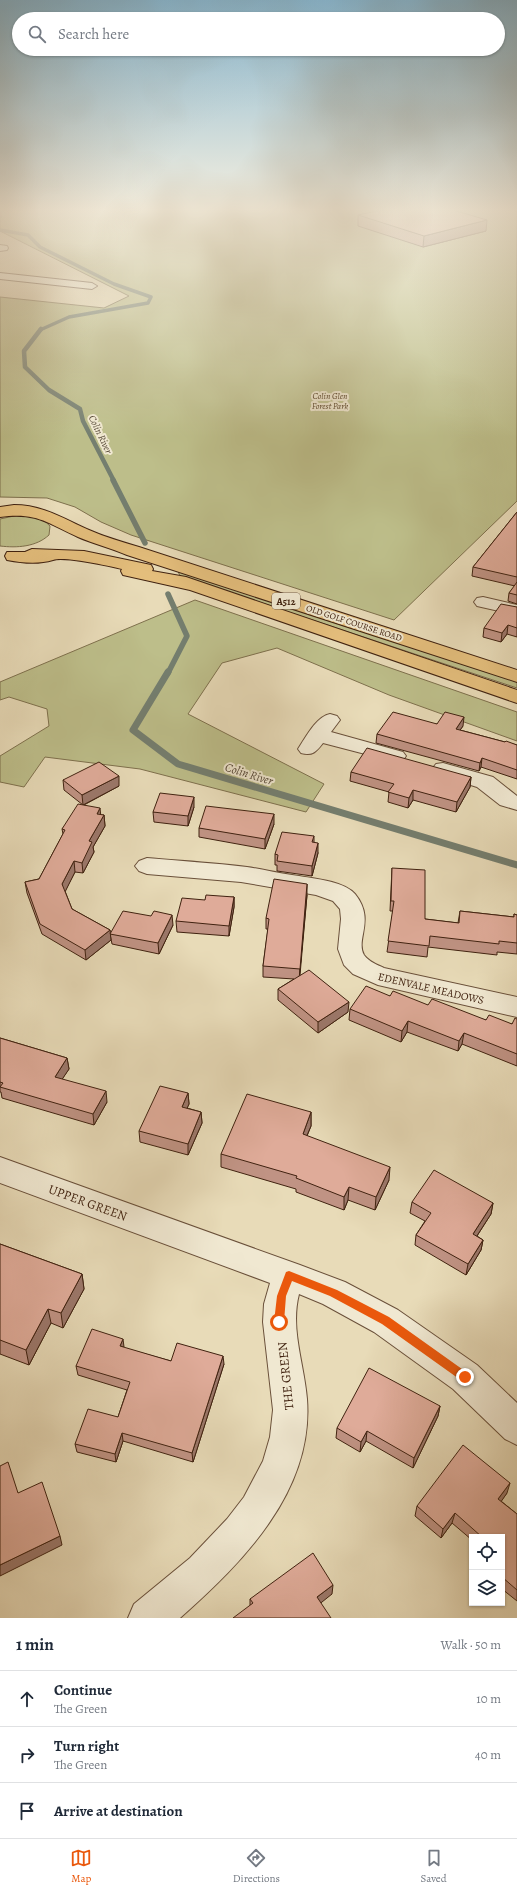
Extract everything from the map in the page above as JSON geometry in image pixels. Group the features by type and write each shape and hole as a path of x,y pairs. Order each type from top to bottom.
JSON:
{"highway":[{"name":"A512","path":"0,512 20,510 35,511 57,519 63,526 63,533 59,540 50,546 32,554 5,557"},
{"name":"OLD GOLF COURSE ROAD","path":"57,519 86,534 133,551 517,676"},
{"name":"OLD GOLF COURSE ROAD","path":"32,554 84,556 120,562 152,570 190,586 517,697"},
{"name":"OLD GOLF COURSE ROAD","path":"5,557 73,560 119,568 190,586"}],"street":[{"path":"87,286 92,286"},
{"path":"483,602 517,610"},
{"path":"319,735 485,782 508,800 517,803"},
{"name":"EDENVALE MEADOWS","path":"147,866 240,874 338,892 350,904 353,915 350,948 352,956 355,963 366,971 378,976 517,1007"},
{"name":"UPPER GREEN","path":"0,1170 289,1275"},
{"path":"289,1275 334,1293 386,1320 465,1377 517,1427"},
{"name":"THE GREEN","path":"148,1618 201,1574 237,1538 260,1507 276,1475 288,1439 290,1410 288,1382 279,1322 282,1296 289,1275"}],"green space":[{"name":"Colin Glen Forest Park","path":"108,286 517,286 517,501 394,620 131,535 101,522 75,507 47,498 0,497 0,297 104,308 129,296"},
{"path":"14,516 38,518 42,520 50,526 49,535 38,542 26,546 0,546 0,519"},
{"path":"177,569 517,680 517,688 180,576"},
{"path":"195,600 517,712 517,741 389,695 277,648 222,663 188,714 324,784 306,812 140,769 45,757 24,787 0,782 0,756 49,726 47,709 9,697 0,700 0,682"}],"building":[{"path":"517,512 517,577 473,567"},
{"path":"517,582 517,595 509,593"},
{"path":"501,604 517,607 517,628 508,625 502,633 484,628"},
{"path":"393,712 437,724 445,712 464,717 456,729 517,745 517,770 482,758 480,763 377,734"},
{"path":"367,748 471,777 457,802 413,790 409,798 388,792 394,784 351,772"},
{"path":"99,762 119,776 82,795 63,780"},
{"path":"160,793 194,797 188,816 153,812"},
{"path":"78,804 100,808 97,814 104,815 89,841 92,842 82,863 74,861 62,884 72,909 110,930 85,950 40,924 25,882 39,879 65,830 62,829"},
{"path":"206,806 274,814 265,839 199,828"},
{"path":"282,832 314,836 312,842 318,843 312,866 277,861 278,855 275,854"},
{"path":"392,868 425,870 425,919 459,923 460,911 514,917 514,914 517,915 517,943 499,941 499,944 430,936 429,946 388,941 394,901 391,901"},
{"path":"274,879 307,884 300,969 263,966 269,919 266,918"},
{"path":"206,895 234,897 229,926 176,921 182,898 205,900"},
{"path":"123,911 151,916 154,911 172,915 158,943 110,934"},
{"path":"309,970 349,1002 318,1022 278,989"},
{"path":"366,986 390,996 393,991 428,1005 432,999 486,1020 489,1015 512,1024 515,1018 517,1019 517,1054 464,1033 459,1041 408,1021 402,1031 350,1009"},
{"path":"0,1038 67,1058 55,1077 106,1091 93,1114 0,1087 3,1083 0,1082"},
{"path":"160,1086 188,1093 182,1107 201,1112 188,1144 139,1131"},
{"path":"247,1094 311,1112 303,1134 390,1167 376,1197 349,1187 344,1197 296,1178 297,1176 221,1154"},
{"path":"434,1170 493,1203 473,1234 483,1240 468,1264 416,1235 431,1213 412,1202"},
{"path":"0,1244 82,1274 61,1313 48,1309 26,1350 0,1340"},
{"path":"92,1329 123,1339 120,1346 171,1361 177,1343 223,1356 192,1453 122,1433 115,1454 75,1444 88,1409 118,1417 130,1382 76,1366"},
{"path":"369,1368 440,1406 414,1458 367,1431 361,1442 337,1428"},
{"path":"463,1445 510,1483 498,1499 517,1514 517,1590 505,1580 505,1534 479,1534 455,1513 443,1529 417,1506"},
{"path":"8,1462 18,1493 42,1482 60,1536 0,1565 0,1466"},
{"path":"313,1553 333,1585 317,1597 331,1618 233,1618 253,1603 250,1599"}],"waterway":[{"name":"Colin River","path":"40,330 69,317 148,303 151,297 118,286"},
{"name":"Colin River","path":"40,330 24,351 25,367 49,390 80,409 83,421 114,481"},
{"name":"Colin River","path":"113,480 145,543"},
{"name":"Colin River","path":"168,594 187,636 168,673"},
{"name":"Colin River","path":"168,672 133,730 178,764 517,865"}],"route":[{"path":"279,1322 282,1296 289,1275 334,1293 386,1320 465,1377"}]}
